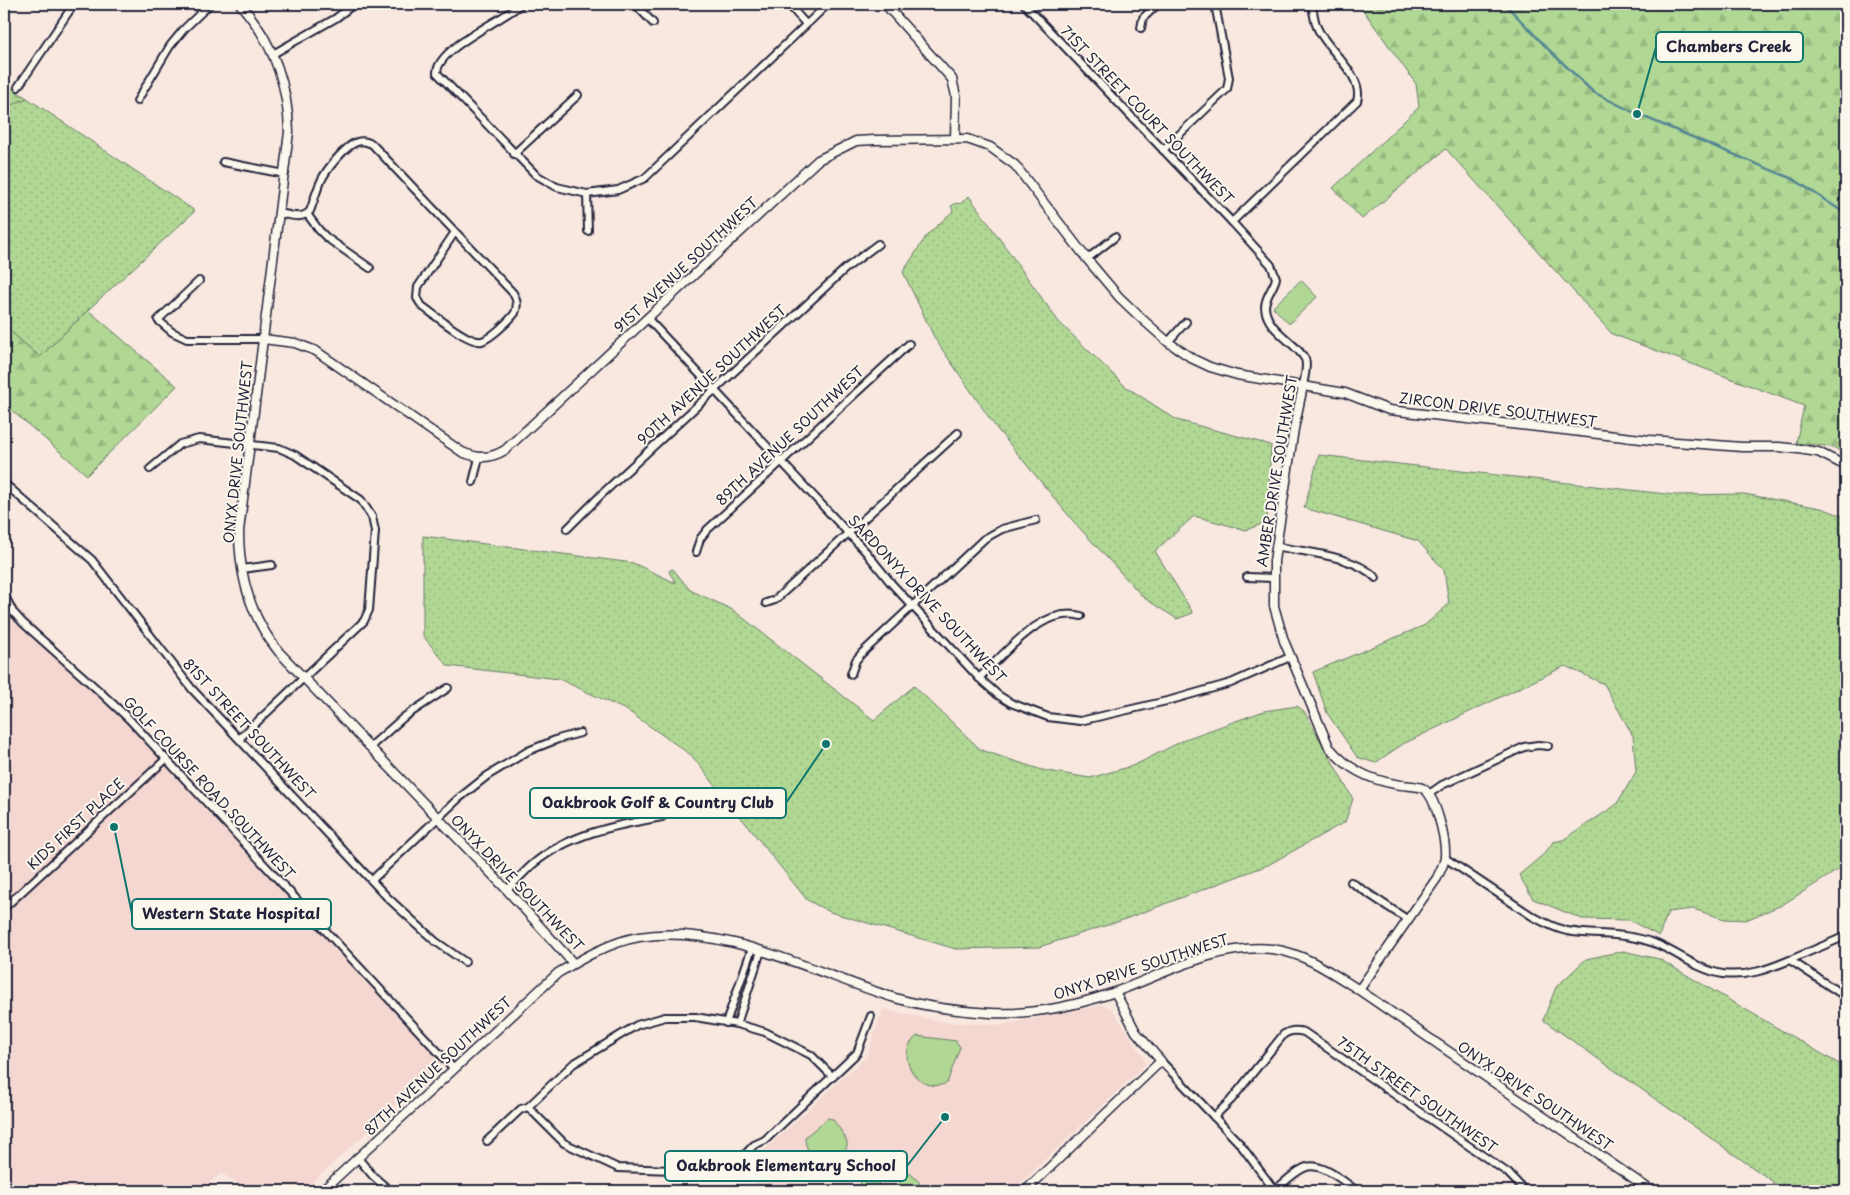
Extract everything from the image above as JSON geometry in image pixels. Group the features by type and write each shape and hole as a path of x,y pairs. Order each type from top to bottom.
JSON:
{"street":[{"path":"18,87 74,4"},
{"path":"137,101 173,42 210,4"},
{"name":"ONYX DRIVE SOUTHWEST","path":"240,4 250,15 273,54 282,79 288,112 289,142 262,339 240,531 242,568 247,590 261,626 279,652 507,890 573,964 611,946 637,937 657,934 688,934 752,948 916,1004 962,1011 994,1013 1052,1010 1115,992 1235,949 1273,950 1299,956 1329,971 1359,990 1652,1191"},
{"path":"273,54 336,18 354,4"},
{"path":"521,4 461,43 441,60 437,71 438,76 530,170 550,184 565,190 587,194 618,190 645,178 828,4"},
{"path":"635,4 653,23"},
{"path":"788,4 806,24"},
{"path":"885,4 952,80 956,96 955,139"},
{"name":"71ST STREET COURT SOUTHWEST","path":"1024,4 1232,222"},
{"path":"1141,28 1143,18 1158,4"},
{"path":"1164,150 1229,85 1215,4"},
{"path":"1232,222 1357,101 1359,93 1356,81 1317,28 1312,4"},
{"path":"514,154 578,95"},
{"name":"ZIRCON DRIVE SOUTHWEST","path":"955,139 967,139 983,144 1015,165 1087,259 1119,297 1168,342 1193,359 1210,367 1237,375 1345,393 1389,410 1646,440 1742,447 1779,446 1798,448 1818,452 1846,466"},
{"name":"91ST AVENUE SOUTHWEST","path":"479,458 497,455 505,450 810,166 825,156 856,142 955,139"},
{"path":"279,213 298,216 307,214 326,172 335,161 353,144 368,142 372,144 455,232 515,297 517,308 515,313 488,338 482,341 469,338 422,306 417,300 418,287 455,232"},
{"path":"223,162 285,174"},
{"path":"587,194 588,231"},
{"path":"307,214 327,238 370,268"},
{"name":"AMBER DRIVE SOUTHWEST","path":"1232,222 1274,269 1276,278 1266,303 1267,316 1278,331 1304,358 1306,369 1276,546 1273,578 1274,606 1284,641 1329,747 1340,760 1366,777 1393,784 1422,788 1429,794"},
{"path":"1087,259 1115,237"},
{"name":"90TH AVENUE SOUTHWEST","path":"567,528 845,269 878,244"},
{"path":"199,281 158,320 172,332 187,339 262,339 294,343 316,351 462,452 479,458 473,482"},
{"name":"SARDONYX DRIVE SOUTHWEST","path":"647,318 848,532 912,606 979,678 998,694 1029,711 1059,719 1080,721 1215,689 1290,656"},
{"path":"1168,342 1186,322"},
{"name":"89TH AVENUE SOUTHWEST","path":"696,552 700,539 707,530 908,344"},
{"path":"766,603 775,600 958,433"},
{"path":"150,468 173,448 187,441 206,439 279,448 295,455 361,500 369,511 374,524 369,610 364,621 240,738"},
{"name":"81ST STREET SOUTHWEST","path":"4,483 92,560 177,671 372,880 415,924 465,962"},
{"path":"851,674 856,660 862,654 990,535 1002,529 1036,520"},
{"path":"1276,546 1345,561 1372,573 1376,578"},
{"path":"242,568 272,565"},
{"name":"AMBER DRIVE SOUTHWEST","path":"1247,577 1273,578"},
{"name":"GOLF COURSE ROAD SOUTHWEST","path":"4,594 13,612 22,623 98,690 166,758 454,1069"},
{"path":"979,678 1042,621 1064,613 1081,616"},
{"path":"370,747 404,717 448,688"},
{"path":"372,880 476,784 515,758 543,744 580,733"},
{"path":"1359,990 1437,878 1446,858 1435,805 1429,794 1442,785 1524,746 1548,746"},
{"name":"KIDS FIRST PLACE","path":"4,908 166,758"},
{"path":"507,890 532,865 549,852 569,841 610,828 662,817"},
{"path":"1446,858 1532,916 1547,924 1565,930 1634,937 1656,944 1701,967 1724,974 1753,973 1790,960 1846,936"},
{"path":"1351,882 1408,920"},
{"path":"726,1022 752,948"},
{"path":"736,1024 761,951"},
{"path":"1790,960 1846,997"},
{"name":"87TH AVENUE SOUTHWEST","path":"322,1191 558,973 573,964"},
{"path":"1115,992 1130,1024 1161,1061 1240,1144 1275,1191 1303,1168 1313,1166 1330,1172 1357,1191"},
{"path":"528,1108 564,1143 618,1168 728,1172 754,1145 765,1140 857,1053 871,1016"},
{"path":"486,1142 521,1109 528,1108 573,1064 637,1025 665,1017 695,1017 736,1024 765,1032 811,1055 833,1077"},
{"name":"75TH STREET SOUTHWEST","path":"1214,1117 1231,1100 1280,1038 1289,1031 1298,1030 1304,1032 1508,1173 1525,1191"},
{"path":"1025,1191 1161,1061"},
{"path":"357,1158 390,1191"}],"shaded area":[{"path":"4,593 443,1062 303,1191 252,1191 221,1173 200,1191 4,1191"},
{"path":"1102,1005 1109,1007 1115,1013 1143,1056 1145,1065 1012,1191 763,1191 743,1170 867,1056 883,1009 943,1022 1001,1025"}],"green space":[{"path":"1361,4 1846,4 1846,454 1833,447 1796,443 1804,406 1612,334 1446,149 1362,219 1333,188 1419,107 1416,84 1363,10"},
{"path":"4,83 27,98 4,108"},
{"path":"27,98 195,211 40,357 4,326 4,108"},
{"path":"969,196 1059,322 1125,386 1177,420 1271,445 1267,522 1246,530 1194,516 1155,551 1193,613 1177,619 1144,598 1074,522 997,429 935,339 903,272 927,235 953,211 951,206 957,203 960,204"},
{"path":"1301,280 1317,297 1289,324 1273,307"},
{"path":"88,310 177,386 87,475 4,404 4,326 40,357"},
{"path":"1319,455 1675,495 1744,494 1821,508 1846,517 1846,865 1782,905 1746,920 1724,919 1693,909 1668,912 1659,936 1629,920 1582,919 1533,899 1519,875 1545,853 1553,842 1563,840 1616,805 1636,772 1633,736 1604,684 1565,666 1403,744 1375,763 1357,757 1327,713 1313,672 1425,625 1449,604 1444,570 1418,541 1304,508"},
{"path":"423,536 633,563 676,583 669,572 673,569 690,590 733,610 874,720 914,686 981,750 1042,770 1090,778 1135,765 1188,738 1264,711 1297,706 1304,711 1353,799 1345,822 1268,865 1120,921 1039,947 956,949 830,912 807,900 691,755 628,711 559,679 448,666 423,636"},
{"path":"1623,951 1659,959 1846,1068 1846,1191 1786,1191 1543,1020 1556,987 1586,959"},
{"path":"917,1036 956,1041 960,1047 947,1083 937,1086 927,1084 912,1072 907,1054 910,1044"},
{"path":"828,1118 833,1119 847,1143 846,1149 842,1154 835,1158 827,1159 812,1155 807,1148 805,1137"},
{"path":"861,1164 865,1165 879,1181 878,1186 871,1191 841,1191 847,1188 855,1190 860,1186 861,1183 855,1172"},
{"path":"910,1173 920,1183 912,1191 897,1191 894,1188"}],"waterway":[{"path":"1505,4 1593,92 1637,114 1795,180 1846,214"}],"place":[{"name":"Chambers Creek","path":"1637,114"},
{"name":"Oakbrook Golf & Country Club","path":"826,744"},
{"name":"Western State Hospital","path":"114,827"},
{"name":"Oakbrook Elementary School","path":"945,1117"}]}
